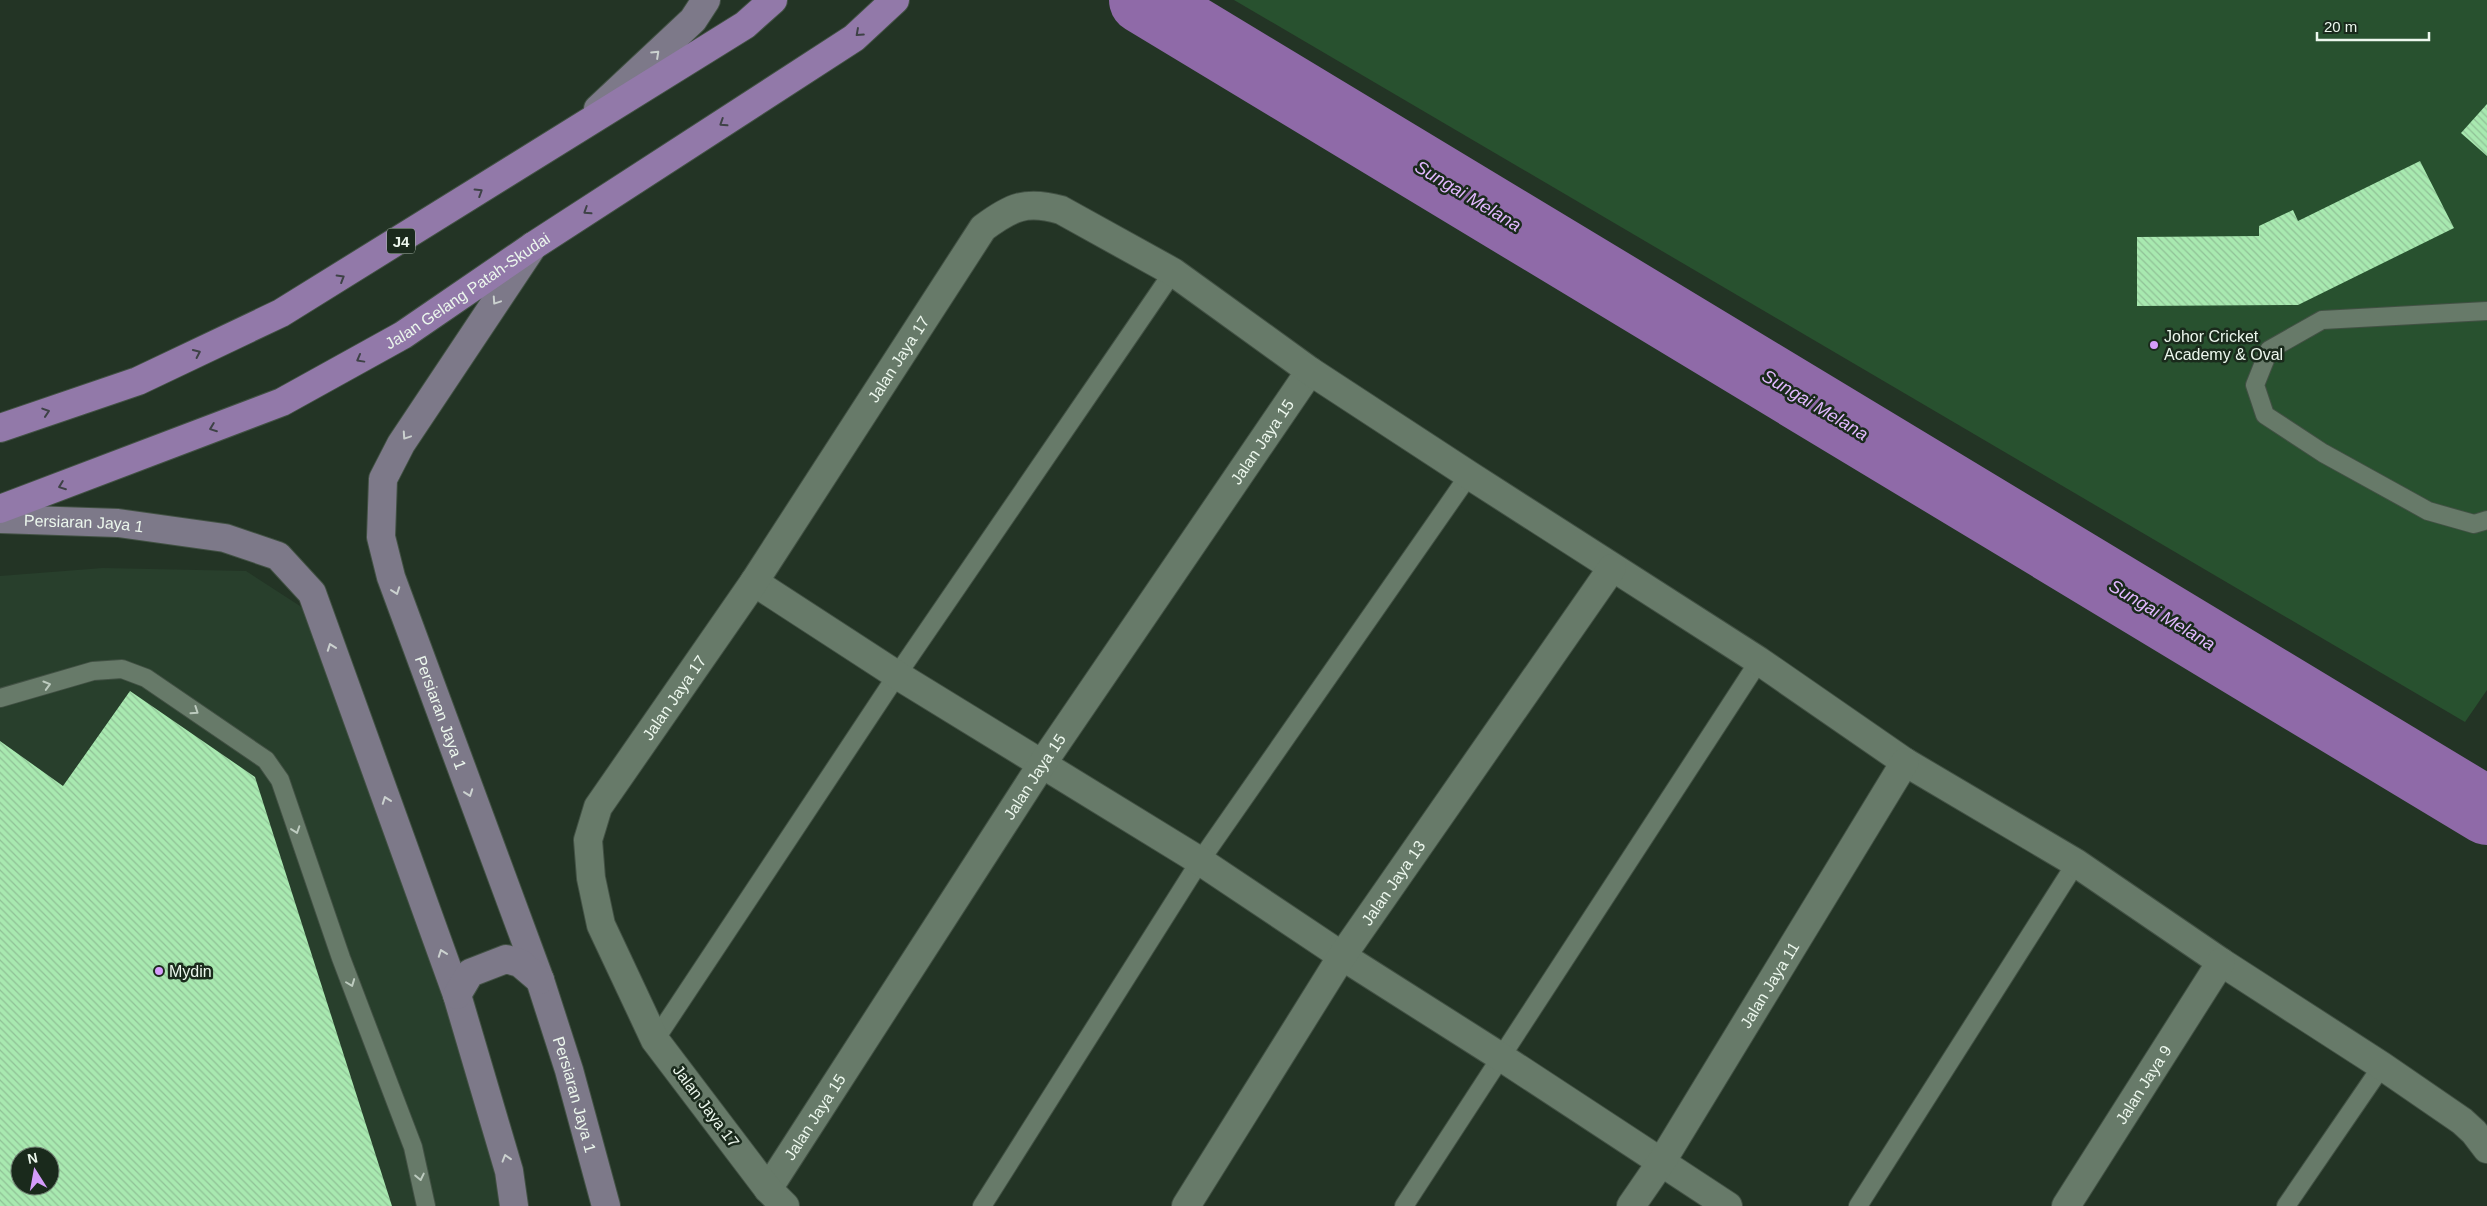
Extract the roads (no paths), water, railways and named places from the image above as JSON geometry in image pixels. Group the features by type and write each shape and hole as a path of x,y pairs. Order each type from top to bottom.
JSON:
{"main road":[{"path":"570,135 692,20 706,0"},
{"name":"J4","path":"0,428 138,381 281,313 745,25 773,0"},
{"name":"Jalan Gelang Patah-Skudai","path":"0,509 282,402 403,335 533,246 854,38 894,0"},
{"name":"Persiaran Jaya 1","path":"533,246 401,444 382,478 381,537 391,578 540,980 569,1070 606,1206"},
{"name":"Persiaran Jaya 1","path":"0,519 118,523 225,538 278,556 312,593 457,995 510,1171 514,1206"},
{"path":"457,995 470,972 506,959 520,963 540,980"}],"street":[{"name":"Jalan Jaya 17","path":"777,1197 655,1040 601,925 591,878 588,840 598,807 754,582 982,228 1007,209 1031,205 1047,206 1061,210 1173,272"},
{"path":"1173,272 1310,371 1469,476 1758,661 1905,762 2076,863 2221,962 2382,1066 2462,1121 2474,1132 2487,1149"},
{"name":"Jalan Jaya 15","path":"777,1197 1042,764 1310,371"},
{"name":"Jalan Jaya 13","path":"1186,1206 1342,956 1612,568"},
{"path":"754,582 896,674 1200,861 1342,956 1662,1161 1728,1206"},
{"name":"Jalan Jaya 11","path":"1631,1206 1662,1161 1905,762"},
{"name":"Jalan Jaya 9","path":"2066,1206 2221,962"}],"lane":[{"path":"655,1040 896,674 1173,272"},
{"path":"2487,311 2322,320 2269,350 2255,385 2266,416 2323,453 2428,511 2474,524 2487,520"},
{"path":"982,1206 1200,861 1469,476"},
{"path":"1404,1206 1758,661"},
{"path":"0,698 93,671 122,669 146,678 266,760 280,780 341,958 413,1147 426,1206"},
{"path":"1858,1206 2076,863"},
{"path":"2286,1206 2382,1066"}],"waterway":[{"name":"Sungai Melana","path":"1143,0 2487,811"}],"place":[{"name":"Johor Cricket Academy & Oval","path":"2154,345"},
{"name":"Mydin","path":"159,971"}]}
